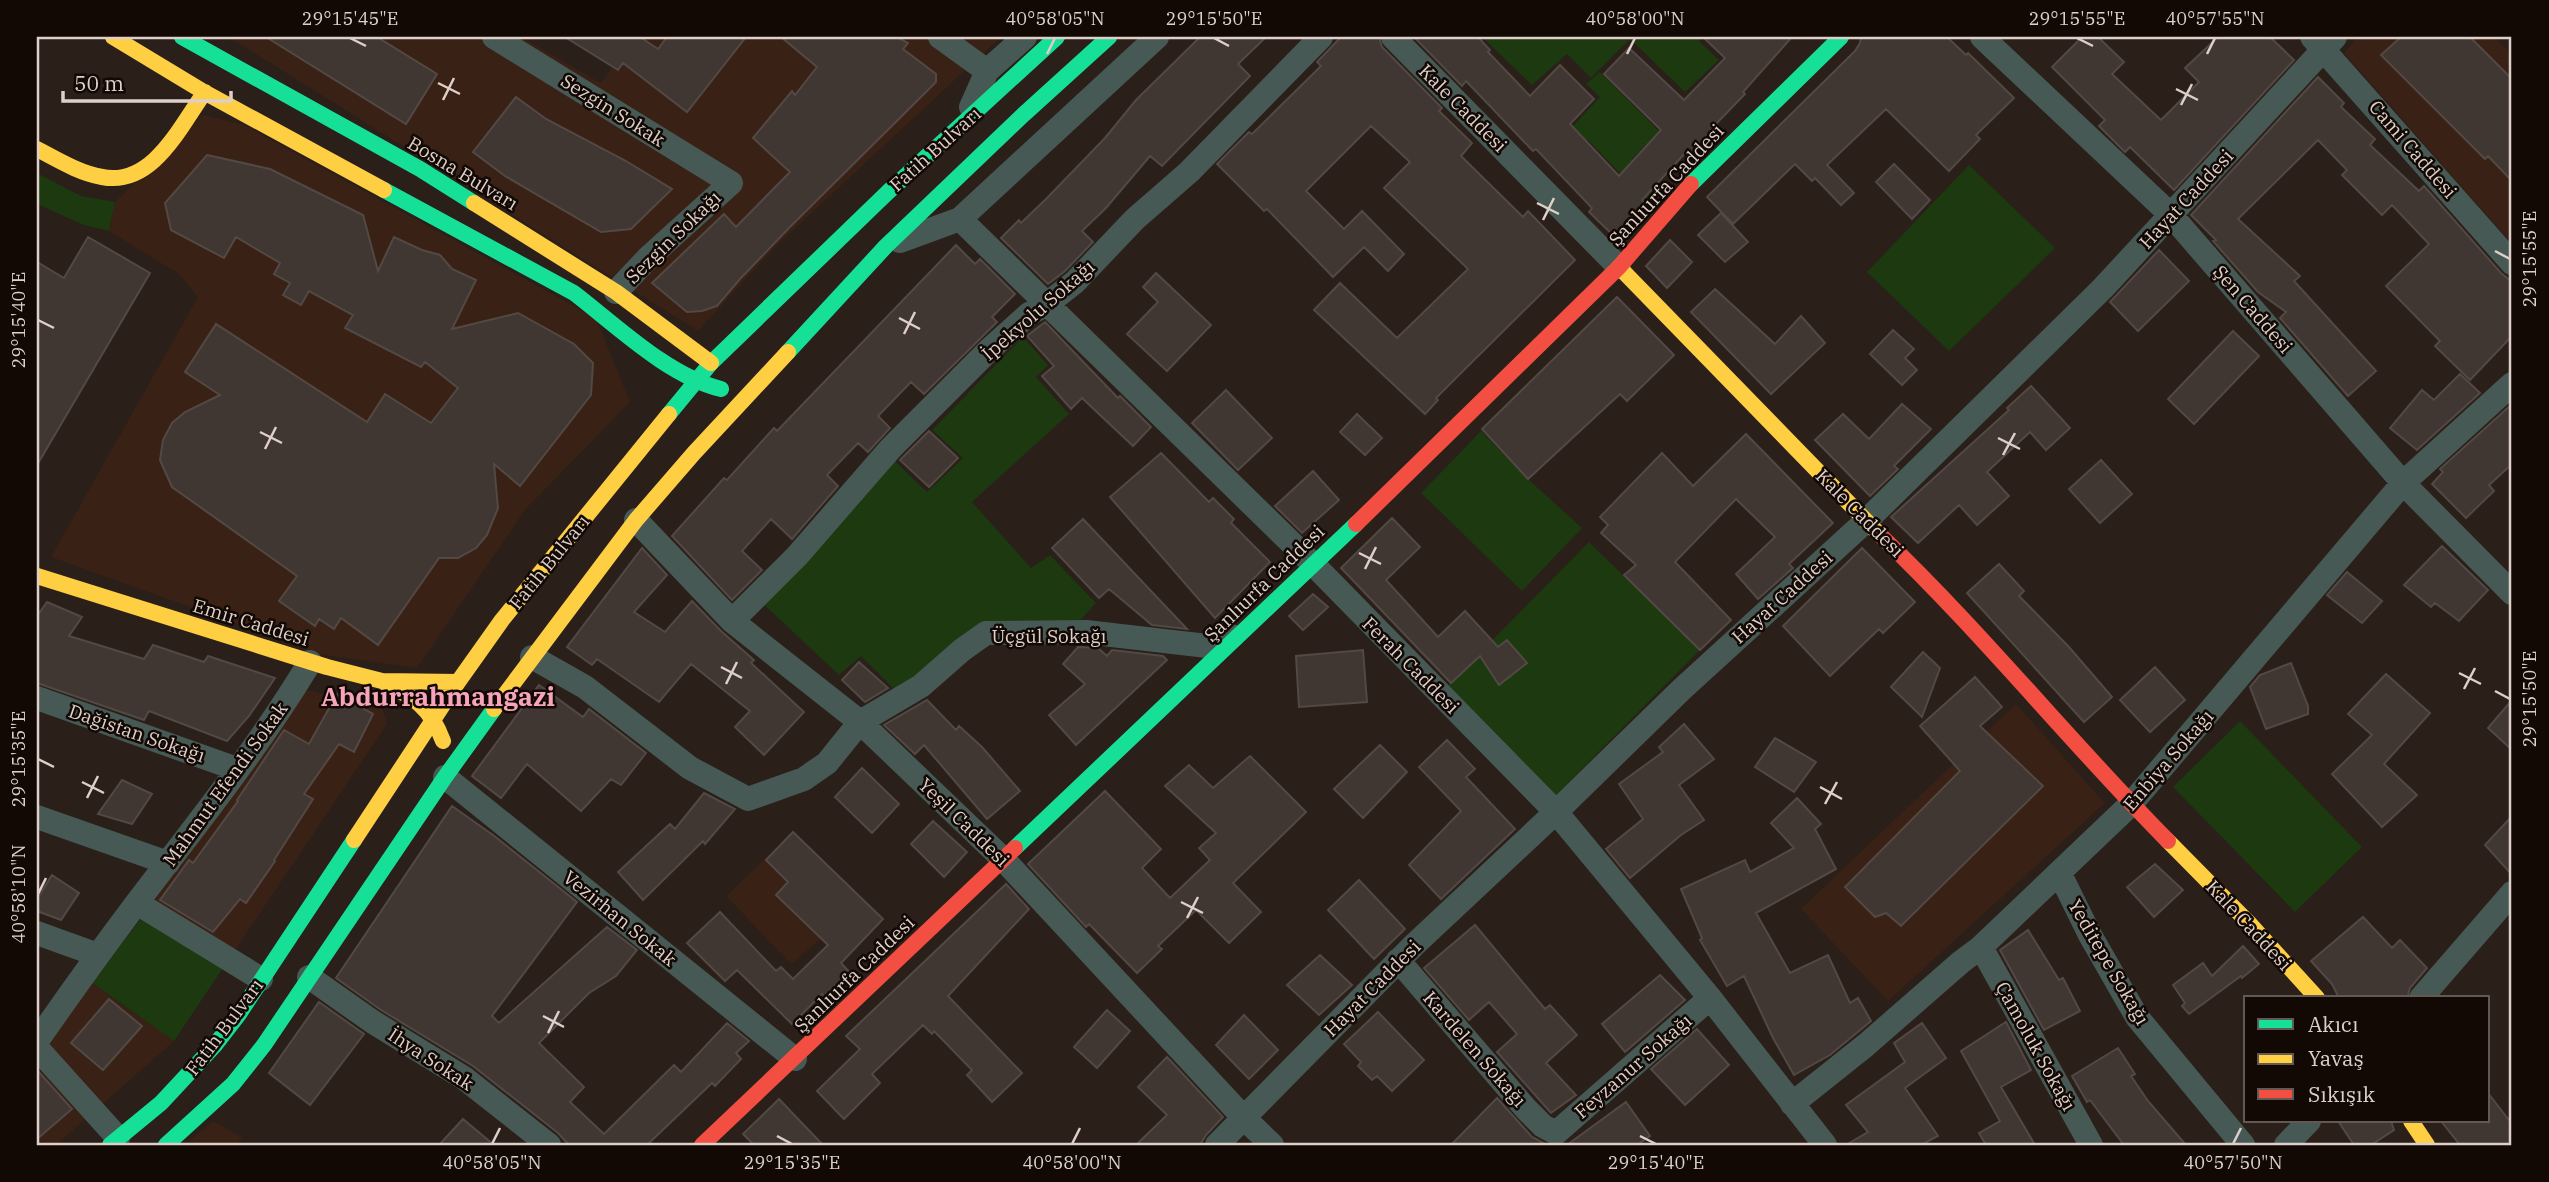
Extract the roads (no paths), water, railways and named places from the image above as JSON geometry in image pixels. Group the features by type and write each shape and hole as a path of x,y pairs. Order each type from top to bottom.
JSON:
{"main road":[{"path":"113,37 205,92 474,236 574,293 666,363 696,381 711,402"},
{"name":"Fatih Bulvarı","path":"114,1142 161,1103 187,1077 239,1014 458,682 502,620 711,363 888,192 1057,37"},
{"name":"Fatih Bulvarı","path":"166,1145 233,1084 264,1045 445,777 636,520 694,453 886,246 1109,37"},
{"name":"Şanlıurfa Caddesi","path":"717,1141 795,1059 1257,620 1619,267 1694,181 1841,37"},
{"name":"Bosna Bulvarı","path":"188,39 419,169 616,292 711,363"},
{"path":"37,149 85,172 106,178 127,178 146,170 160,155 205,92"},
{"name":"Kale Caddesi","path":"1619,267 1866,521 1929,581 2131,804 2248,922 2315,996"},
{"path":"574,293 639,354 649,373"},
{"path":"694,453 711,402 711,363"},
{"path":"711,402 735,390 756,387"},
{"path":"658,428 659,402"},
{"name":"Emir Caddesi","path":"37,576 310,662 382,681 458,682"},
{"path":"382,681 417,699 435,719 445,747 445,777"},
{"path":"2412,1122 2427,1145"}],"street":[{"name":"Sezgin Sokak","path":"494,37 731,183"},
{"path":"940,37 988,71"},
{"path":"962,125 988,71 1025,37"},
{"name":"Fatih Bulvarı","path":"886,246 960,219 1157,37"},
{"name":"İpekyolu Sokağı","path":"732,621 797,555 891,448 989,350 1029,314 1075,282 1135,219 1189,172 1321,37"},
{"name":"Kale Caddesi","path":"1393,37 1619,267"},
{"name":"Şen Caddesi","path":"1982,37 2171,215 2403,483 2512,593"},
{"name":"Hayat Caddesi","path":"1217,1145 1398,961 1681,690 1866,521 2103,288 2324,41"},
{"name":"Cami Caddesi","path":"2324,41 2512,263"},
{"name":"Sezgin Sokağı","path":"616,292 648,258 731,183"},
{"name":"Ferah Caddesi","path":"960,219 1314,565 1556,812 1710,998 1825,1145"},
{"name":"Enbiya Sokağı","path":"1792,1104 1981,947 2131,804 2403,483 2512,384"},
{"name":"Yeşil Caddesi","path":"636,520 732,621 860,722 1004,860 1272,1145"},
{"name":"Üçgül Sokağı","path":"860,722 921,686 986,633 1086,632 1216,647 1257,620"},
{"path":"532,657 585,687 690,768 748,799 804,779 827,763 860,722"},
{"name":"Mahmut Efendi Sokak","path":"37,1041 237,769 291,694 310,662"},
{"name":"Dağistan Sokağı","path":"37,698 237,769"},
{"name":"Vezirhan Sokak","path":"445,777 795,1059"},
{"path":"37,817 168,863"},
{"name":"Yeditepe Sokağı","path":"2060,874 2090,935 2137,1017 2243,1145"},
{"path":"2423,996 2512,893"},
{"path":"137,903 261,979"},
{"path":"37,933 98,955"},
{"name":"Çamoluk Sokağı","path":"1981,947 2091,1145"},
{"name":"Kardelen Sokağı","path":"1398,961 1526,1108 1543,1126 1556,1133"},
{"name":"İhya Sokak","path":"309,976 373,1022 464,1078 549,1145"},
{"name":"Feyzanur Sokağı","path":"1556,1133 1710,998"},
{"path":"37,1048 114,1142"},
{"path":"2286,1145 2308,1122"}],"district":[{"name":"Abdurrahmangazi","path":"438,696"}]}
